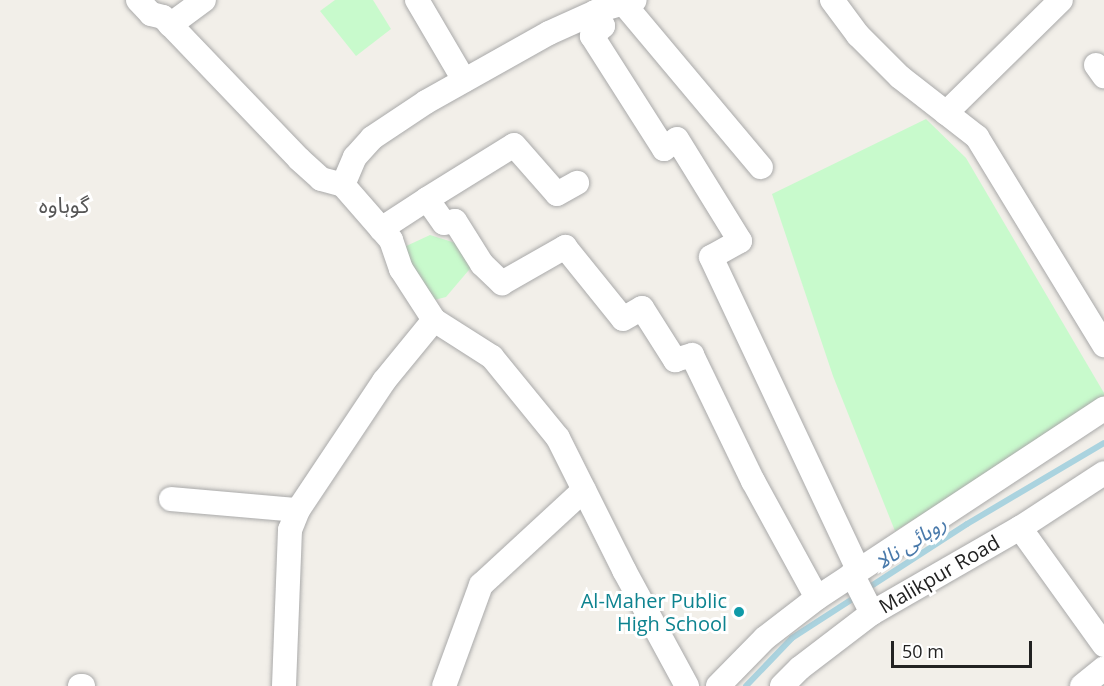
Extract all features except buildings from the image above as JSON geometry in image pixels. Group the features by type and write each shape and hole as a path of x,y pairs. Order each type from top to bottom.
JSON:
{"street":[{"path":"138,0 152,14 163,17 321,179 343,185 391,240 400,268 434,320 492,357 558,438 687,686"},
{"path":"171,25 204,0"},
{"path":"417,0 464,80"},
{"path":"832,0 858,35 884,61 923,97 946,112 976,137 1104,345"},
{"path":"946,112 1061,0"},
{"path":"343,185 355,157 372,138 464,80 549,33 595,12 630,2 760,167"},
{"path":"595,12 603,26 592,36 664,149 677,139 740,241 711,257 861,588"},
{"path":"381,229 514,145 557,194 577,183"},
{"path":"427,199 444,223 455,221 482,264 502,283 565,247 622,319 642,308 675,360 692,355 753,481 817,598"},
{"path":"284,686 290,530 297,510 384,381 434,320"},
{"path":"718,686 765,638 817,598 861,588 1104,409"},
{"name":"Malikpur Road","path":"782,686 800,668 861,588 1020,528 1104,473"},
{"path":"444,686 481,585 584,490"},
{"path":"171,499 297,510"},
{"path":"1020,528 1104,645"},
{"path":"1082,686 1104,668"}],"green space":[{"path":"335,0 373,0 391,29 356,56 320,11"},
{"path":"926,119 966,158 1104,393 1104,403 895,531 833,376 772,194"},
{"path":"430,235 462,245 474,264 446,297 434,300 402,248"}],"waterway":[{"name":"روہائی نالا","path":"865,590 967,524 1104,443"},
{"name":"روہائی نالا","path":"746,686 792,638 857,596"}],"place":[{"name":"Al-Maher Public High School","path":"739,612"}],"district":[{"name":"گوہاوہ","path":"64,205"}]}
